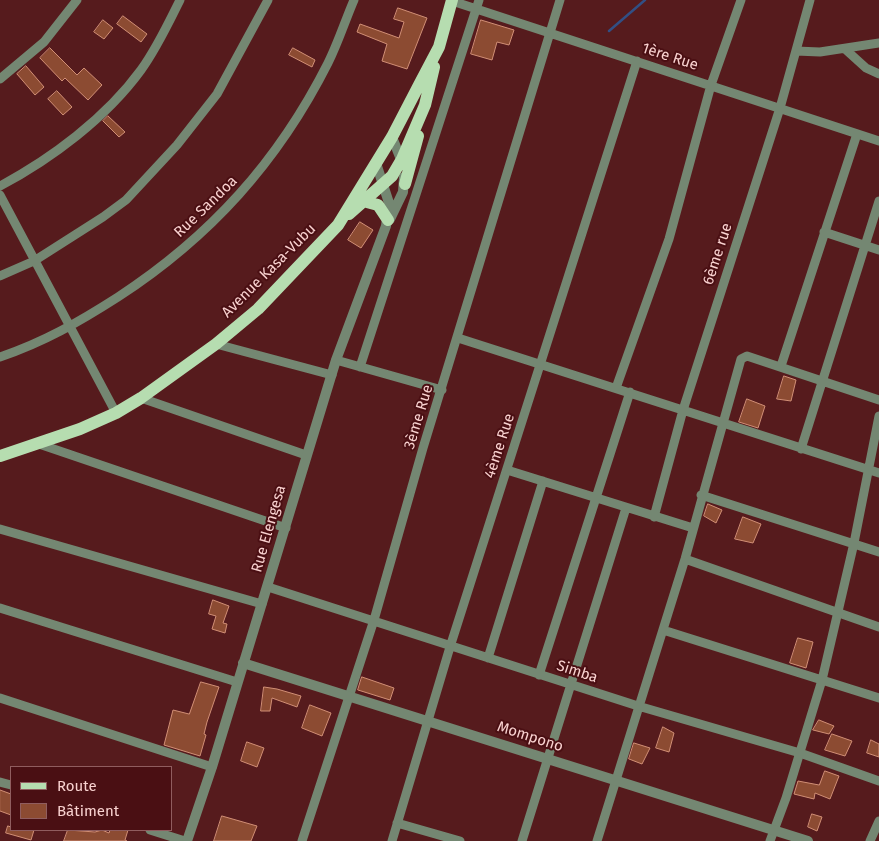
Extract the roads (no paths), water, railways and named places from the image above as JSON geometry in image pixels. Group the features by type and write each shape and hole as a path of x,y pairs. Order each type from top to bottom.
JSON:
{"main road":[{"name":"Avenue Kasa-Vubu","path":"0,456 80,430 116,413 141,398 216,344 258,309 338,225 392,137 439,47 450,0"},
{"path":"405,184 414,155 422,113 439,47"},
{"path":"338,225 383,182 392,176 402,159 422,113"},
{"path":"363,201 378,205 387,223"}],"street":[{"path":"0,79 44,42 76,0"},
{"path":"0,186 58,152 120,94 140,71 162,37 180,0"},
{"path":"0,276 34,261 103,218 126,200 177,145 218,94 268,0"},
{"name":"Rue Sandoa","path":"0,357 72,327 152,275 213,224 256,178 298,116 329,62 354,0"},
{"name":"1ère Rue","path":"450,0 879,140"},
{"path":"360,367 479,0"},
{"name":"3ème Rue","path":"302,841 374,620 560,0"},
{"path":"616,388 669,239 711,85 741,0"},
{"name":"6ème rue","path":"654,516 683,410 780,108 810,0"},
{"path":"796,51 820,52 879,43"},
{"path":"846,49 866,68 879,74"},
{"name":"4ème Rue","path":"392,841 430,721 450,646 541,366 637,60"},
{"path":"781,366 857,134"},
{"path":"387,223 400,202 405,184 402,159 392,137"},
{"path":"376,163 389,203 387,223"},
{"path":"0,195 34,261 72,327 116,413"},
{"path":"801,449 879,201"},
{"name":"Rue Elengesa","path":"186,841 212,767 336,360 387,223"},
{"path":"824,232 879,250"},
{"path":"458,338 879,473"},
{"path":"216,344 332,375"},
{"path":"597,841 685,559 701,495 741,359 747,356 781,366 879,400"},
{"path":"336,360 442,390"},
{"path":"539,675 630,392"},
{"path":"141,398 306,455"},
{"path":"770,841 772,830 786,798 822,680 854,543 879,416"},
{"path":"39,444 286,528"},
{"path":"506,470 693,528"},
{"path":"488,658 543,481"},
{"path":"701,495 879,552"},
{"path":"522,841 626,508"},
{"path":"0,529 262,604"},
{"path":"685,559 879,627"},
{"name":"Simba","path":"268,587 638,706 800,753 879,781"},
{"path":"0,608 237,682"},
{"path":"663,630 879,698"},
{"name":"Mompono","path":"243,663 808,841"},
{"path":"0,698 212,767"},
{"path":"870,841 879,821"},
{"path":"397,823 460,841"},
{"path":"153,831 186,841"}],"waterway":[{"path":"609,31 645,0"}]}
